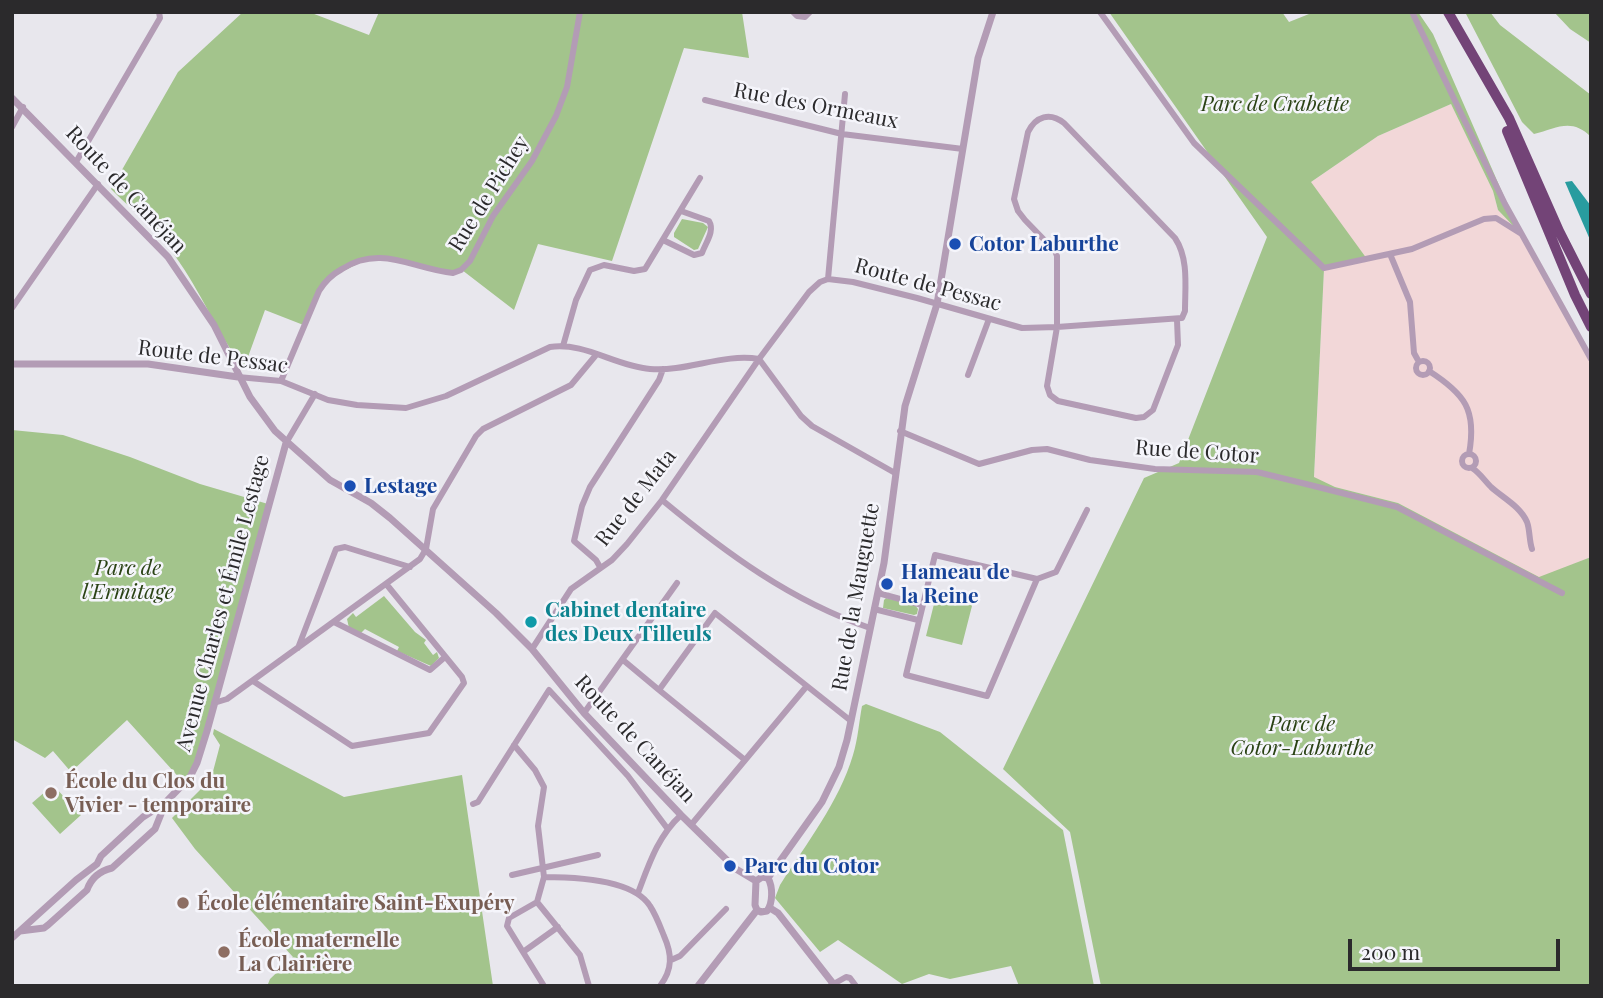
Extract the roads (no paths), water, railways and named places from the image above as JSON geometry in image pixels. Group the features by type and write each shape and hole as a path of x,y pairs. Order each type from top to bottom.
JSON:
{"highway":[{"path":"1448,12 1509,118 1559,231 1591,294"},
{"path":"1481,71 1542,211 1574,295 1591,327"}],"street":[{"path":"76,162 160,18 159,12"},
{"name":"Rue de Pichey","path":"281,381 319,291 335,273 355,261 372,257 453,273 461,270 470,261 493,216 532,161 556,116 567,87 580,12"},
{"path":"793,12 805,17 810,12"},
{"name":"Rue de la Mauguette","path":"768,878 822,802 839,767 878,593 900,431 908,393 937,304 974,84 996,12"},
{"path":"1100,12 1194,143 1324,268 1412,249 1484,219 1496,218 1520,233"},
{"path":"1412,12 1473,142 1520,233 1591,359"},
{"path":"828,279 845,94"},
{"name":"Route de Canéjan","path":"12,98 168,257 214,325 238,377 255,405 286,443 330,480 371,503 426,550 532,649 584,713 681,815 736,869 756,881"},
{"name":"Rue des Ormeaux","path":"705,100 842,134 963,149"},
{"path":"12,127 23,107"},
{"path":"1049,116 1064,123 1175,238 1182,250 1184,264 1185,311 1180,319 1178,345 1153,410 1144,417 1136,418 1063,403 1052,398 1046,386 1057,327 1055,251 1018,211 1014,199 1028,131 1035,121 1049,116"},
{"path":"700,178 645,269 640,271 604,265 590,270 576,300 563,345 625,364 663,369 744,356 759,359 801,416 812,426 895,473"},
{"path":"12,308 98,184"},
{"path":"663,240 694,255 702,253 712,229 711,224 681,211"},
{"path":"1390,254 1410,302 1414,352 1419,362 1416,366 1419,373 1429,371 1456,389 1468,408 1471,426 1469,454 1475,458 1472,467 1521,511 1528,524 1532,549"},
{"name":"Route de Pessac","path":"759,359 808,292 828,279 863,285 1022,328 1180,319"},
{"path":"968,375 989,319"},
{"name":"Route de Pessac","path":"12,364 148,364 281,381 328,400 399,408 446,396 539,351 563,345"},
{"path":"214,703 223,702 421,559 426,550 433,509 476,436 484,429 571,385 596,355"},
{"name":"Rue de Mata","path":"532,649 571,589 612,560 627,544 662,499 759,359"},
{"path":"600,567 596,560 574,541 582,506 593,482 659,380 663,369"},
{"path":"286,443 315,394"},
{"name":"Rue de Cotor","path":"900,431 979,464 1036,449 1047,449 1090,460 1154,469 1257,472 1397,507 1562,593"},
{"name":"Avenue Charles et Émile Lestage","path":"12,938 97,864 101,856 143,817 165,803 190,776 197,763 286,443"},
{"path":"662,499 707,537 762,576 805,602 870,628"},
{"path":"1037,579 987,696 906,675 935,555 1037,579 1055,572 1087,510"},
{"path":"297,650 336,549 345,547 410,567"},
{"path":"584,713 677,583"},
{"path":"253,681 352,746 429,733 464,683 462,677 387,584"},
{"path":"878,593 922,605"},
{"path":"874,609 918,620"},
{"path":"659,690 715,613 851,721"},
{"path":"334,622 430,670 445,657"},
{"path":"622,660 745,760"},
{"path":"691,825 806,687"},
{"path":"473,804 478,802 549,690 628,776 667,828"},
{"path":"514,745 544,787 538,826 544,877 537,902 509,918 507,926 544,986"},
{"name":"Avenue Charles et Émile Lestage","path":"20,931 48,925 87,890 96,876 112,868 155,829 165,803"},
{"path":"152,813 160,819"},
{"path":"638,893 657,844 667,828 681,815"},
{"path":"512,875 598,855"},
{"path":"544,877 585,878 638,893 650,905 670,948 668,972 660,986"},
{"path":"760,877 768,878 771,884 770,908 765,912 757,909 756,881 760,877"},
{"path":"537,902 580,955 589,986"},
{"path":"770,908 778,913 833,985 846,976 856,986"},
{"path":"671,960 680,956 726,909"},
{"path":"698,986 757,909"},
{"path":"32,920 37,929"},
{"path":"523,952 558,927"}],"water":[{"path":"1572,181 1591,206 1591,242 1565,182"}],"place":[{"name":"Cotor Laburthe","path":"955,244"},
{"name":"Lestage","path":"350,486"},
{"name":"Hameau de la Reine","path":"887,584"},
{"name":"Cabinet dentaire des Deux Tilleuls","path":"531,622"},
{"name":"École du Clos du Vivier - temporaire","path":"51,793"},
{"name":"Parc du Cotor","path":"730,866"},
{"name":"École élémentaire Saint-Exupéry","path":"183,903"},
{"name":"École maternelle La Clairière","path":"224,952"}],"park label":[{"name":"Parc de Crabette","path":"1275,104"},
{"name":"Parc de l'Ermitage","path":"128,580"},
{"name":"Parc de Cotor-Laburthe","path":"1302,736"}]}
